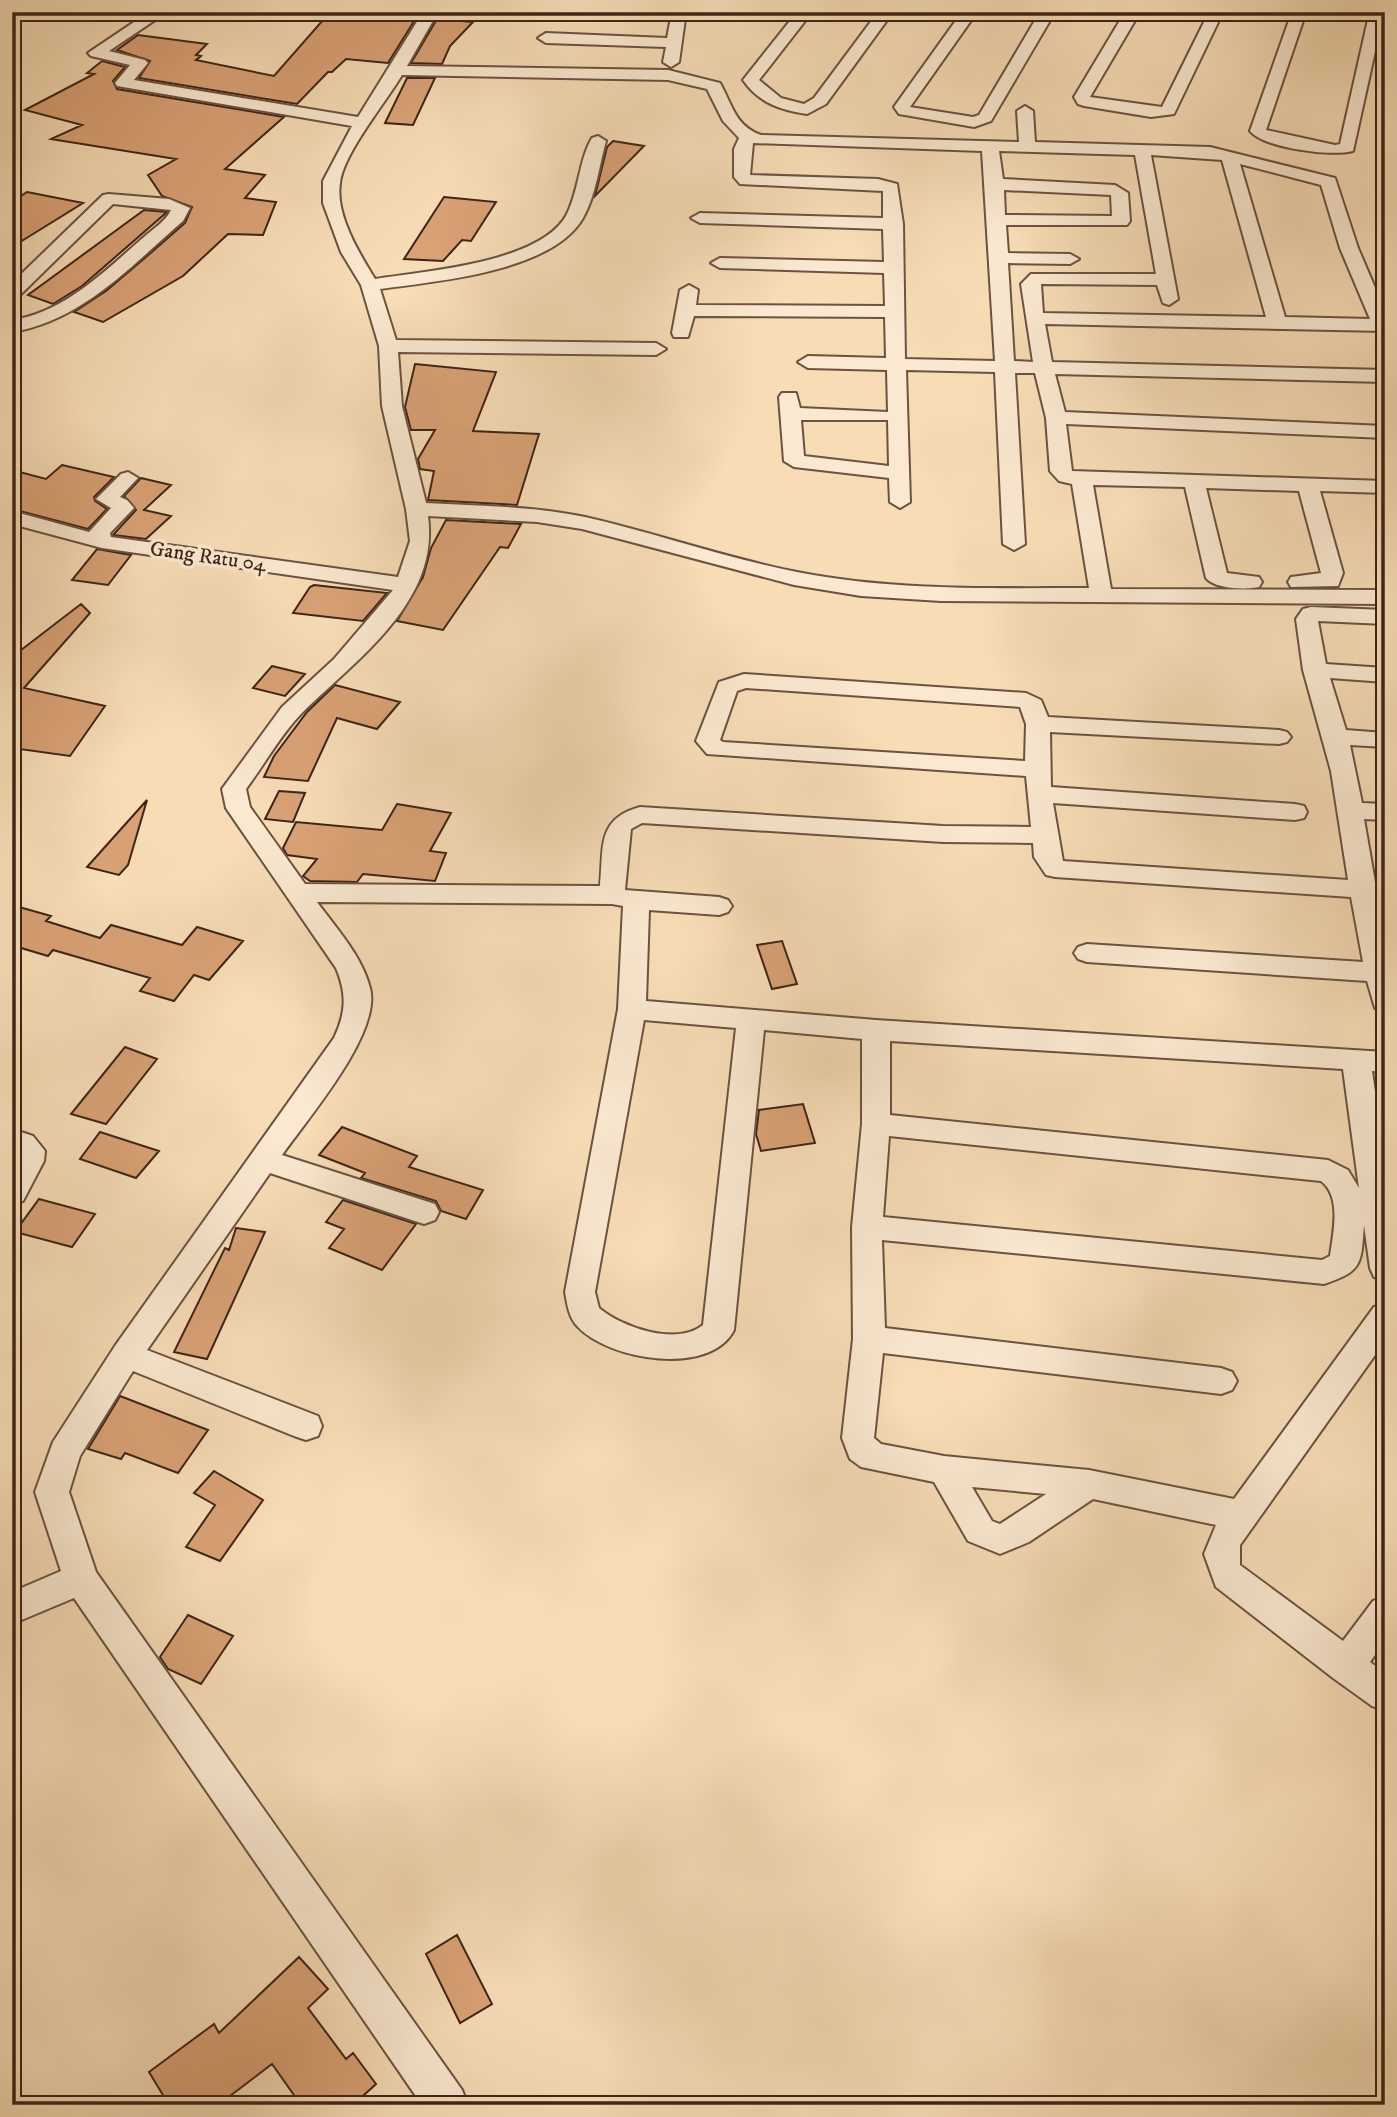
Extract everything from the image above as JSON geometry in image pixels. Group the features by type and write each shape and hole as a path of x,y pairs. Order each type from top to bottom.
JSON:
{"street":[{"path":"160,12 96,52 140,63 123,83 363,123"},
{"path":"430,12 397,70 342,155 331,181 332,204 347,245 370,285 388,346 392,406 417,509 421,541 402,597 380,625 290,712 234,789 238,808 349,966 358,987 360,1014 346,1042 126,1355 65,1452 52,1492 81,1580 441,2102"},
{"path":"668,75 679,12"},
{"path":"805,12 751,80 766,97 784,105 807,109 820,101 886,12"},
{"path":"970,12 902,107 905,111 974,122 985,118 1048,12"},
{"path":"1133,12 1082,97 1084,100 1168,111 1216,12"},
{"path":"1299,12 1258,131 1265,137 1335,150 1346,148 1374,15"},
{"path":"546,38 674,43"},
{"path":"397,70 668,75 692,78 715,86 738,132 747,138 1027,147 1116,131 1142,150 1229,155 1329,182 1349,248 1383,325 1172,318 1035,318"},
{"path":"1025,111 1027,147"},
{"path":"747,138 742,149 743,177 746,180 886,185 891,188 894,224 891,268 900,502"},
{"path":"370,285 439,275 521,256 543,246 573,220 598,141"},
{"path":"989,146 995,184 1014,544"},
{"path":"1142,150 1172,318"},
{"path":"1229,155 1277,322"},
{"path":"995,184 1115,190 1119,193 1121,221 996,220"},
{"path":"12,293 109,199 169,204 181,208 177,216 64,310 39,323 12,326"},
{"path":"700,218 894,224"},
{"path":"748,263 755,219"},
{"path":"999,258 1090,259"},
{"path":"720,262 891,268"},
{"path":"1166,280 1037,278 1030,284 1056,418 1060,471 1066,477 1385,487"},
{"path":"681,333 689,290"},
{"path":"686,310 893,312"},
{"path":"388,346 656,349"},
{"path":"808,362 1385,376"},
{"path":"881,416 790,406 790,444 794,461 897,473"},
{"path":"1056,418 1385,432"},
{"path":"102,542 99,531 123,508 120,504 106,499 128,478"},
{"path":"1080,478 1101,594"},
{"path":"1194,482 1217,578 1223,581 1330,581 1332,573 1308,485"},
{"path":"417,509 537,516 583,523 794,578 861,589 941,594 1385,597"},
{"name":"Gang Ratu 04","path":"12,517 102,542 407,585"},
{"path":"1385,617 1309,615 1307,627 1315,670 1336,737 1361,889 1385,1001"},
{"path":"1315,670 1385,675"},
{"path":"1295,811 1040,781 716,749 708,741 727,687 744,681 1026,701 1033,705 1038,724 1040,781 1049,864 1063,870 1361,889"},
{"path":"1038,724 1279,737"},
{"path":"1336,737 1385,740"},
{"path":"1350,810 1385,812"},
{"path":"751,1020 718,1330 707,1340 691,1346 639,1342 603,1329 586,1315 580,1292 614,1091 632,1009 620,827 626,820 640,815 943,834 1045,835"},
{"path":"297,893 624,898 719,906"},
{"path":"1087,953 1381,973"},
{"path":"632,1009 876,1030 1371,1061 1385,1268"},
{"path":"876,1030 876,1124 867,1227 869,1339 861,1393 859,1444 866,1454 944,1471 1088,1484 1244,1516"},
{"path":"867,1227 1324,1272 1344,1263 1348,1239 1349,1209 1345,1190 1338,1176 1328,1171 876,1124"},
{"path":"12,1140 23,1143 30,1151 29,1161 12,1193"},
{"path":"264,1160 424,1212"},
{"path":"1385,1316 1225,1539 1220,1552 1220,1563 1228,1576 1385,1695"},
{"path":"869,1339 1221,1381"},
{"path":"126,1355 306,1426"},
{"path":"944,1471 980,1531 1000,1539 1017,1532 1088,1484"},
{"path":"12,1608 81,1580"},
{"path":"1346,1666 1385,1612"}],"building":[{"path":"330,12 416,18 388,63 346,59 332,72 328,72 297,104 139,78 150,61 117,50 138,35 207,44 196,55 201,56 196,60 274,76"},
{"path":"437,19 473,22 450,46 442,64 411,63"},
{"path":"102,61 125,67 113,81 117,89 284,117 225,169 265,175 245,198 276,202 263,235 228,234 183,276 103,322 74,312 106,291 185,223 192,207 162,196 148,175 176,159 51,139 82,125 25,110 94,74 87,73"},
{"path":"407,78 435,78 413,125 385,123"},
{"path":"613,141 644,146 595,196 607,147"},
{"path":"27,192 83,203 12,247 12,202"},
{"path":"444,197 496,202 471,241 462,240 443,261 404,259"},
{"path":"144,210 167,212 82,286 53,304 28,295"},
{"path":"415,364 496,372 473,431 539,434 517,505 428,500 434,471 420,469 418,459 435,430 411,430 405,407"},
{"path":"62,465 114,477 94,497 95,501 107,509 88,529 12,509 12,470 46,479"},
{"path":"141,478 171,485 144,510 171,516 146,539 113,535 136,510 124,496"},
{"path":"446,520 521,524 508,548 500,547 443,630 397,621 423,577 431,548"},
{"path":"97,549 131,555 108,585 72,580"},
{"path":"314,585 387,593 363,621 293,613"},
{"path":"81,604 90,613 24,688 105,706 70,756 12,748 12,657"},
{"path":"272,666 305,674 285,696 253,688"},
{"path":"335,685 400,702 377,729 337,718 308,781 264,777 274,756 307,712"},
{"path":"279,791 305,793 293,822 265,819"},
{"path":"147,800 128,865 119,875 87,867"},
{"path":"397,804 451,813 430,851 446,853 435,881 363,874 357,882 310,881 303,876 317,859 287,855 283,848 296,822 382,830"},
{"path":"12,905 51,916 46,921 100,938 111,925 182,945 197,927 243,941 209,980 194,975 174,1001 140,991 150,978 53,950 48,956 21,948 12,958"},
{"path":"782,941 797,984 772,989 757,945"},
{"path":"125,1047 157,1059 106,1124 71,1114"},
{"path":"803,1104 815,1143 761,1151 756,1134 759,1110"},
{"path":"342,1127 417,1156 409,1167 483,1190 466,1219 441,1211 436,1201 361,1178 365,1173 319,1155"},
{"path":"100,1132 159,1151 136,1178 80,1159"},
{"path":"39,1199 95,1214 72,1247 15,1232"},
{"path":"343,1200 416,1224 382,1270 329,1248 344,1229 326,1222"},
{"path":"236,1228 265,1232 207,1359 174,1352 225,1248 229,1250"},
{"path":"120,1396 208,1430 178,1473 125,1453 121,1459 88,1449"},
{"path":"214,1471 263,1500 220,1561 186,1547 215,1505 194,1493"},
{"path":"188,1615 233,1636 201,1684 168,1669 160,1657"},
{"path":"457,1935 492,2004 460,2023 426,1954"},
{"path":"299,1957 328,1989 308,2008 346,2059 353,2053 376,2084 353,2105 301,2105 272,2064 218,2105 169,2105 149,2072 214,2024 219,2033"}]}
